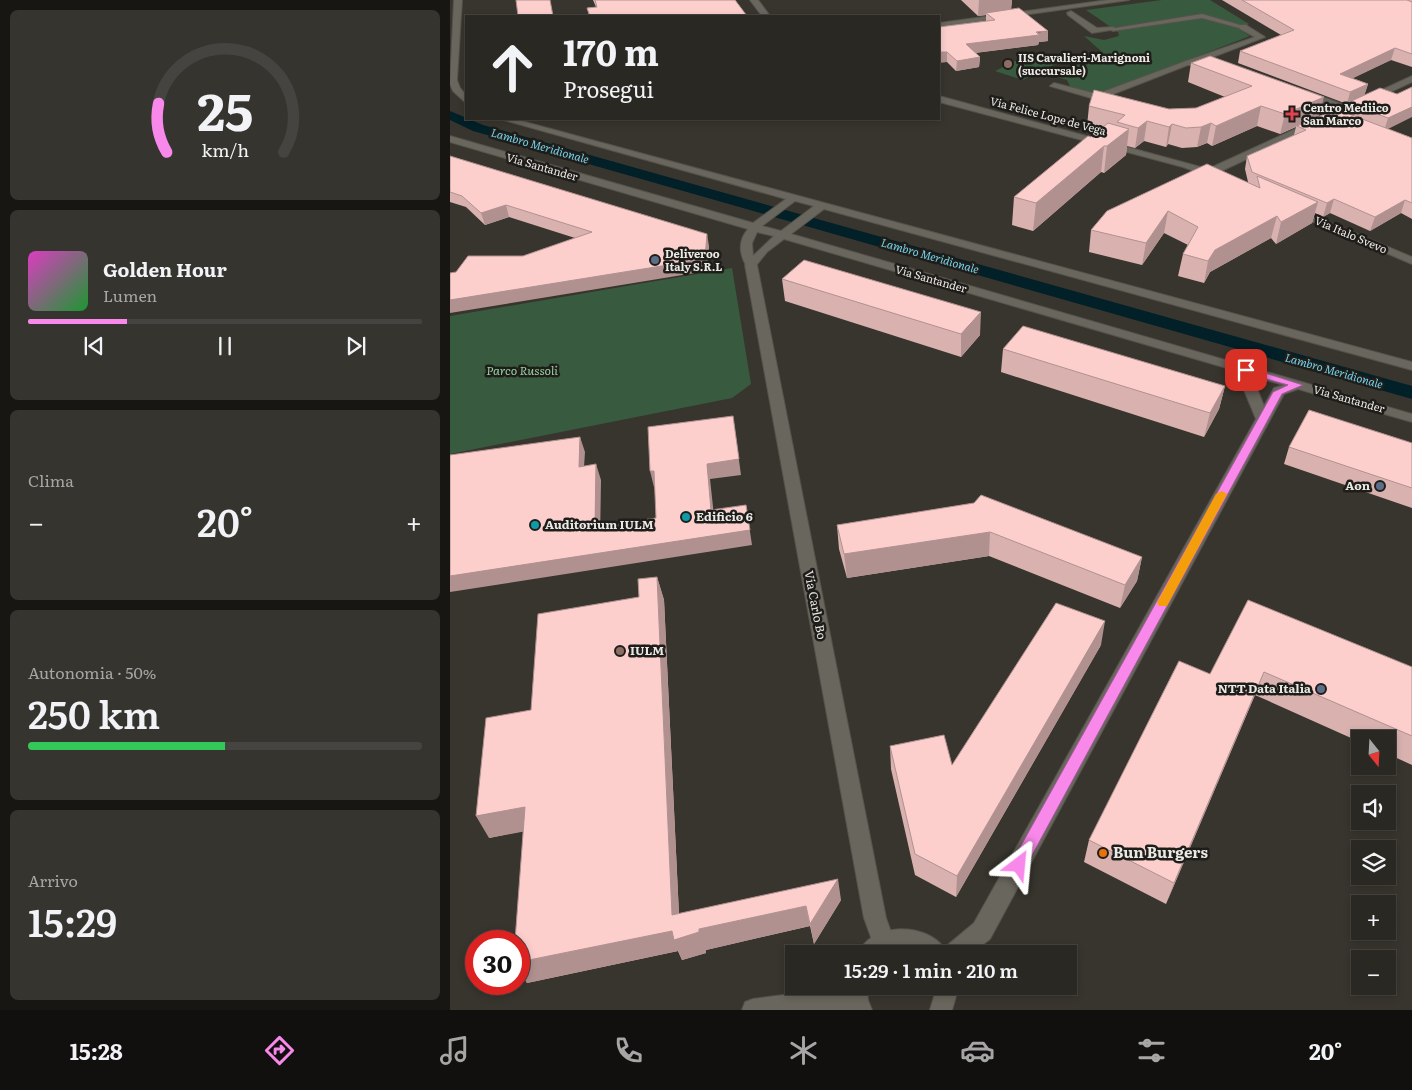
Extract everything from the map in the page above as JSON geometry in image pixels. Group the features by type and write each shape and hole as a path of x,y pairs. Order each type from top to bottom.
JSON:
{"street":[{"path":"450,2 457,0 453,80 456,90 465,99"},
{"path":"754,0 765,15"},
{"path":"1049,0 1061,9"},
{"path":"940,25 1125,0"},
{"path":"1054,86 1098,97 1261,37 1248,27 1202,16 1095,31 1071,13"},
{"path":"1207,56 1225,63"},
{"path":"1189,63 1207,70"},
{"path":"1208,173 1412,79"},
{"path":"1296,90 1347,109"},
{"name":"Via Felice Lope de Vega","path":"940,99 1208,173"},
{"path":"1314,110 1349,122"},
{"path":"509,120 818,208 1412,366"},
{"name":"Via Santander","path":"450,139 757,225 1412,418"},
{"path":"1208,173 1225,180"},
{"path":"757,225 790,200"},
{"name":"Via Italo Svevo","path":"1288,207 1412,261"},
{"path":"751,265 763,250 818,208"},
{"name":"Via Carlo Bo","path":"757,225 746,239 745,254 751,265 875,918 876,945"},
{"path":"1235,367 1248,384 1263,419"},
{"path":"964,945 982,931 1279,391 1298,385"},
{"path":"882,945 894,939 911,939 926,945"},
{"path":"753,1010 815,1002 837,1004 860,1010 858,995"},
{"path":"941,1010 945,995"}],"green space":[{"path":"1162,0 1210,0 1249,24 1240,30 1250,36 1097,95 1071,88 1067,80 1053,76 1101,51 1084,36 1104,40 1119,36 1118,32 1086,10"},
{"path":"1032,53 1060,62 1023,80 995,71"},
{"name":"Parco Russoli","path":"732,268 751,384 732,398 450,454 450,316"}],"building":[{"path":"516,0 550,0 553,15 518,15"},
{"path":"595,0 735,0 746,15 590,15 587,8 597,7"},
{"path":"1242,0 1407,0 1412,2 1412,54 1395,48 1340,74 1368,84 1350,92 1240,51 1294,30"},
{"path":"1019,8 1048,31 1036,32 1039,35 966,44 980,57 957,61 947,52 940,52 940,27 995,20 986,13"},
{"path":"1210,56 1324,97 1285,114 1261,106 1216,126 1211,123 1201,127 1186,128 1172,124 1169,127 1147,121 1138,128 1117,122 1125,115 1089,106 1094,90 1169,109 1196,108 1252,86 1191,63"},
{"path":"1412,87 1412,107 1388,118 1347,103 1380,88 1397,94"},
{"path":"1336,109 1412,138 1412,203 1405,200 1375,217 1334,199 1327,203 1252,172 1247,156 1306,130 1297,126"},
{"path":"1108,123 1129,129 1107,146 1104,146 1036,203 1014,197 1088,136 1091,137"},
{"path":"450,156 707,234 705,259 450,300 450,273 456,272 468,256 523,256 592,232 506,205 481,213 462,196 450,192"},
{"path":"1207,164 1260,188 1257,176 1318,202 1281,222 1277,216 1215,250 1208,261 1183,254 1198,227 1168,211 1146,243 1091,230 1107,211"},
{"path":"804,260 981,312 961,334 782,279"},
{"path":"1023,326 1225,386 1210,413 1003,349"},
{"path":"1309,410 1412,443 1412,488 1289,447"},
{"path":"733,416 739,459 707,464 711,510 746,505 750,530 450,576 450,455 580,437 579,467 596,464 595,527 656,518 654,471 650,471 648,427"},
{"path":"981,495 1142,557 1125,585 990,532 844,554 837,525 974,503"},
{"path":"657,577 672,915 838,879 810,924 806,906 699,929 699,932 674,940 672,931 530,960 530,930 516,930 525,807 476,816 486,718 531,710 538,614 639,597 638,579"},
{"path":"1248,600 1412,667 1412,736 1264,672 1174,883 1089,840 1179,661 1210,674"},
{"path":"1056,603 1105,621 957,876 915,854 890,746 944,735 952,765"}],"waterway":[{"name":"Lambro Meridionale","path":"450,115 478,128 1412,393"}],"slow traffic":[{"path":"1163,602 1222,494"}],"place":[{"name":"IIS Cavalieri-Marignoni (succursale)","path":"1008,64"},
{"name":"Centro Mediico San Marco","path":"1292,114"},
{"name":"Deliveroo Italy S.R.L","path":"655,260"},
{"name":"Aon","path":"1380,486"},
{"name":"Edificio 6","path":"686,517"},
{"name":"Auditorium IULM","path":"535,525"},
{"name":"IULM","path":"620,651"},
{"name":"NTT Data Italia","path":"1321,689"},
{"name":"Bun Burgers","path":"1103,853"}],"route":[{"path":"1019,865 1278,392 1298,385 1246,370"}]}
